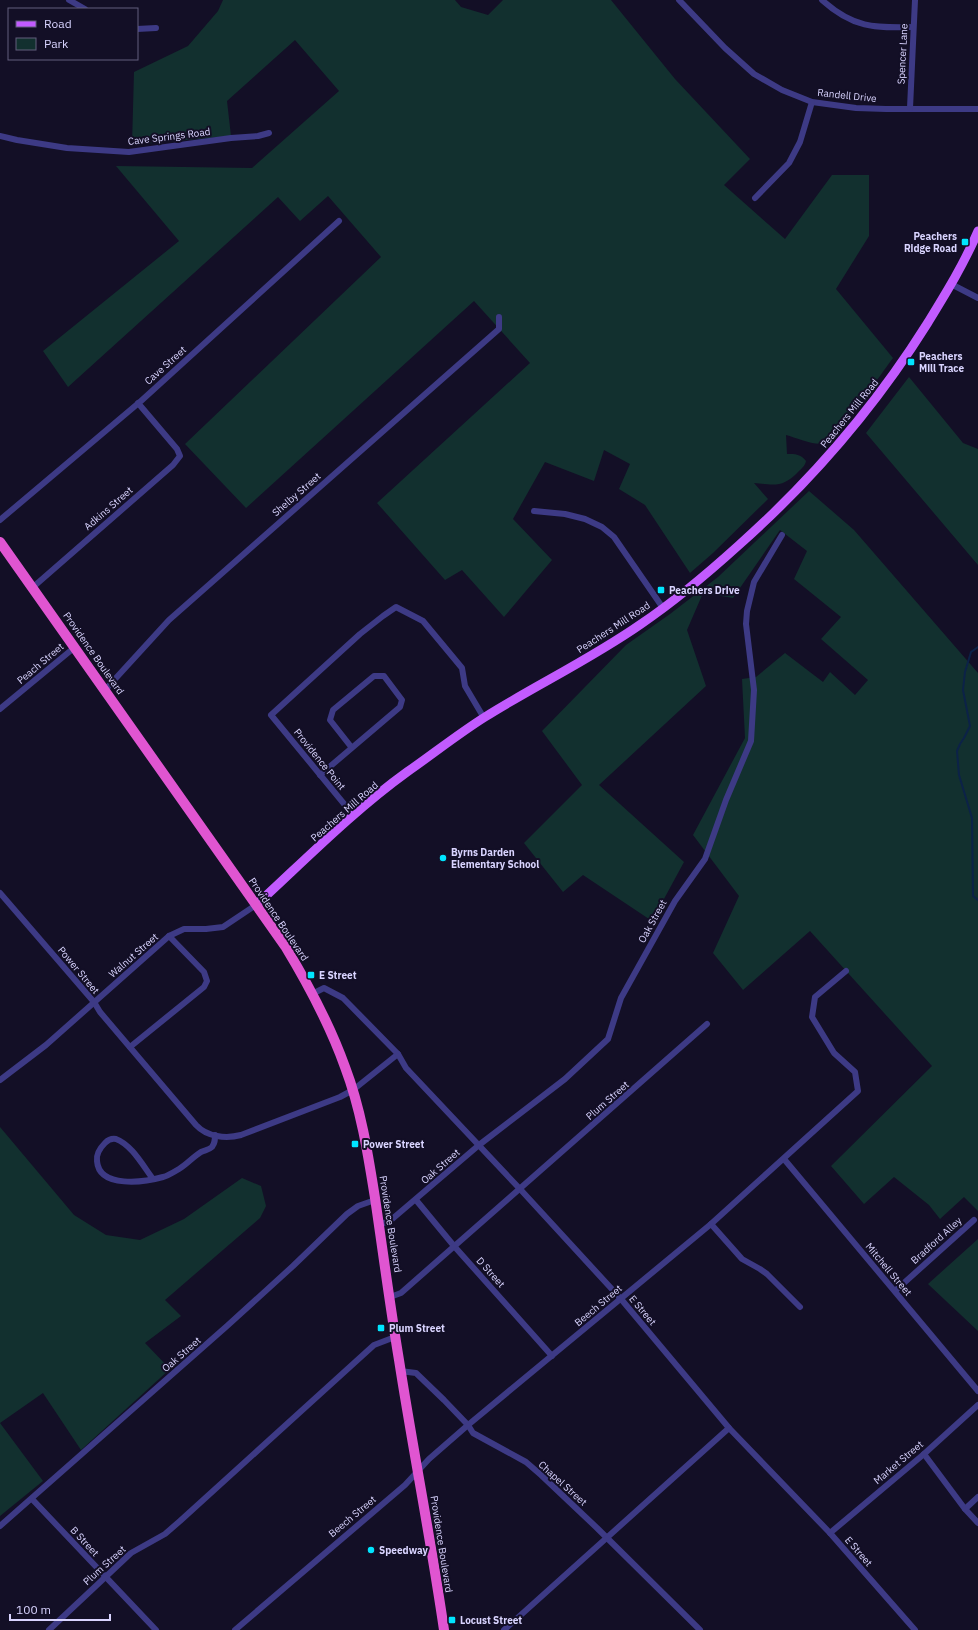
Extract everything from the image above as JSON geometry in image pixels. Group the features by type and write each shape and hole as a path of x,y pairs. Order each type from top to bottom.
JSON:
{"highway":[{"name":"Providence Boulevard","path":"0,542 285,946 331,1032 353,1090 363,1129 379,1225 400,1370 434,1561 444,1630"}],"main road":[{"name":"Peachers Mill Road","path":"256,905 354,816 404,774 484,718 621,638 663,608 717,564 781,507 805,482 877,397 905,358 952,284 978,231"}],"street":[{"path":"69,0 83,8"},
{"name":"Randell Drive","path":"679,0 725,48 754,74 782,90 812,102 856,108 978,108"},
{"path":"822,0 842,16 858,24 914,27"},
{"name":"Spencer Lane","path":"910,108 915,0"},
{"path":"138,29 156,28"},
{"path":"754,198 789,163 800,142 812,102"},
{"name":"Cave Springs Road","path":"0,136 67,148 129,152 231,138 258,136 269,133"},
{"name":"Cave Street","path":"0,520 138,403 339,221"},
{"path":"952,284 978,298"},
{"name":"Shelby Street","path":"105,690 169,620 499,329 499,317"},
{"name":"Adkins Street","path":"32,588 177,461 180,456 180,453 138,403"},
{"path":"534,511 565,514 584,519 602,527 614,537 663,608"},
{"name":"Oak Street","path":"379,1225 391,1220 479,1145 565,1080 608,1039 621,998 675,901 705,859 726,800 751,741 754,690 746,624 747,611 754,582 782,535"},
{"name":"Providence Point","path":"354,816 271,715 360,634 383,616 396,607 423,621 462,668 465,686 484,718"},
{"name":"Peach Street","path":"0,709 75,647"},
{"path":"320,775 352,748 400,707 402,700 384,676 374,676 330,714 330,720 352,748"},
{"name":"Power Street","path":"0,893 94,1002 100,1012 198,1128 215,1135 229,1137 241,1135 314,1108 353,1090 398,1054"},
{"name":"Walnut Street","path":"0,1080 46,1045 169,936 184,929 223,927 256,905"},
{"path":"130,1047 204,987 207,981 204,972 169,936"},
{"name":"Beech Street","path":"235,1630 405,1485 418,1470 468,1425 711,1224 784,1160 858,1091 855,1072 834,1053 812,1017 815,997 846,971"},
{"name":"E Street","path":"312,994 324,988 343,998 398,1054 406,1068 621,1299 730,1428 830,1533 915,1630"},
{"name":"Plum Street","path":"390,1297 401,1293 707,1024"},
{"path":"153,1179 131,1150 123,1143 114,1138 109,1140 101,1147 96,1162 98,1168 108,1178 120,1181 153,1179 164,1177 179,1169 201,1152 210,1148 214,1143 215,1135"},
{"name":"Mitchell Street","path":"784,1160 978,1391"},
{"name":"Oak Street","path":"0,1526 247,1309 308,1253 346,1214 358,1206 375,1200"},
{"name":"D Street","path":"416,1200 454,1246 552,1356"},
{"name":"Bradford Alley","path":"895,1291 974,1220"},
{"path":"711,1224 742,1259 767,1274 800,1307"},
{"name":"Plum Street","path":"49,1630 132,1553 165,1534 180,1521 374,1345 395,1337"},
{"name":"Chapel Street","path":"400,1370 416,1373 468,1425 473,1433 526,1462 607,1537 700,1630"},
{"name":"Market Street","path":"830,1533 924,1454 978,1405"},
{"path":"504,1630 730,1428"},
{"path":"924,1454 978,1524"},
{"path":"965,1509 978,1497"},
{"name":"B Street","path":"32,1499 156,1630"}],"green space":[{"path":"223,0 455,0 461,7 488,15 503,0 611,0 675,79 750,159 724,185 785,239 832,175 869,175 869,236 836,289 893,358 860,404 831,439 821,444 786,435 787,454 795,454 802,457 806,461 804,466 783,483 773,485 754,483 768,499 713,553 690,573 645,505 619,489 630,464 604,450 594,481 545,462 513,519 552,560 504,617 462,570 445,580 377,503 530,363 474,301 246,508 185,444 381,257 328,196 300,221 278,197 68,387 43,351 179,241 116,166 252,168 339,91 295,40 227,101 231,136 132,145 134,72 188,46 218,11"},
{"path":"909,377 963,443 978,449 978,565 866,433"},
{"path":"809,491 854,530 978,673 978,1211 964,1197 940,1219 929,1205 894,1177 864,1204 831,1166 932,1066 810,931 743,990 713,953 739,896 693,835 745,738 742,679 756,677 785,653 823,682 830,672 855,695 868,680 821,639 841,617 794,579 807,551 780,530 733,598 703,593 687,630 706,686 599,785 684,862 652,921 583,875 563,892 524,843 582,785 542,731 626,645 670,614 718,577"},
{"path":"0,1127 74,1215 106,1235 140,1240 184,1219 242,1178 261,1186 266,1206 260,1218 165,1300 181,1316 145,1343 170,1369 81,1450 43,1393 0,1423"},
{"path":"978,1239 978,1331 928,1284"},
{"path":"0,1423 43,1481 0,1516"}],"waterway":[{"path":"978,647 971,652 965,672 963,690 970,726 957,751 959,775 972,818 973,896 978,900"}],"place":[{"name":"Peachers Ridge Road","path":"965,242"},
{"name":"Peachers Mill Trace","path":"911,362"},
{"name":"Peachers Drive","path":"661,590"},
{"name":"Byrns Darden Elementary School","path":"443,858"},
{"name":"E Street","path":"311,975"},
{"name":"Power Street","path":"355,1144"},
{"name":"Plum Street","path":"381,1328"},
{"name":"Speedway","path":"371,1550"},
{"name":"Locust Street","path":"452,1620"}]}
